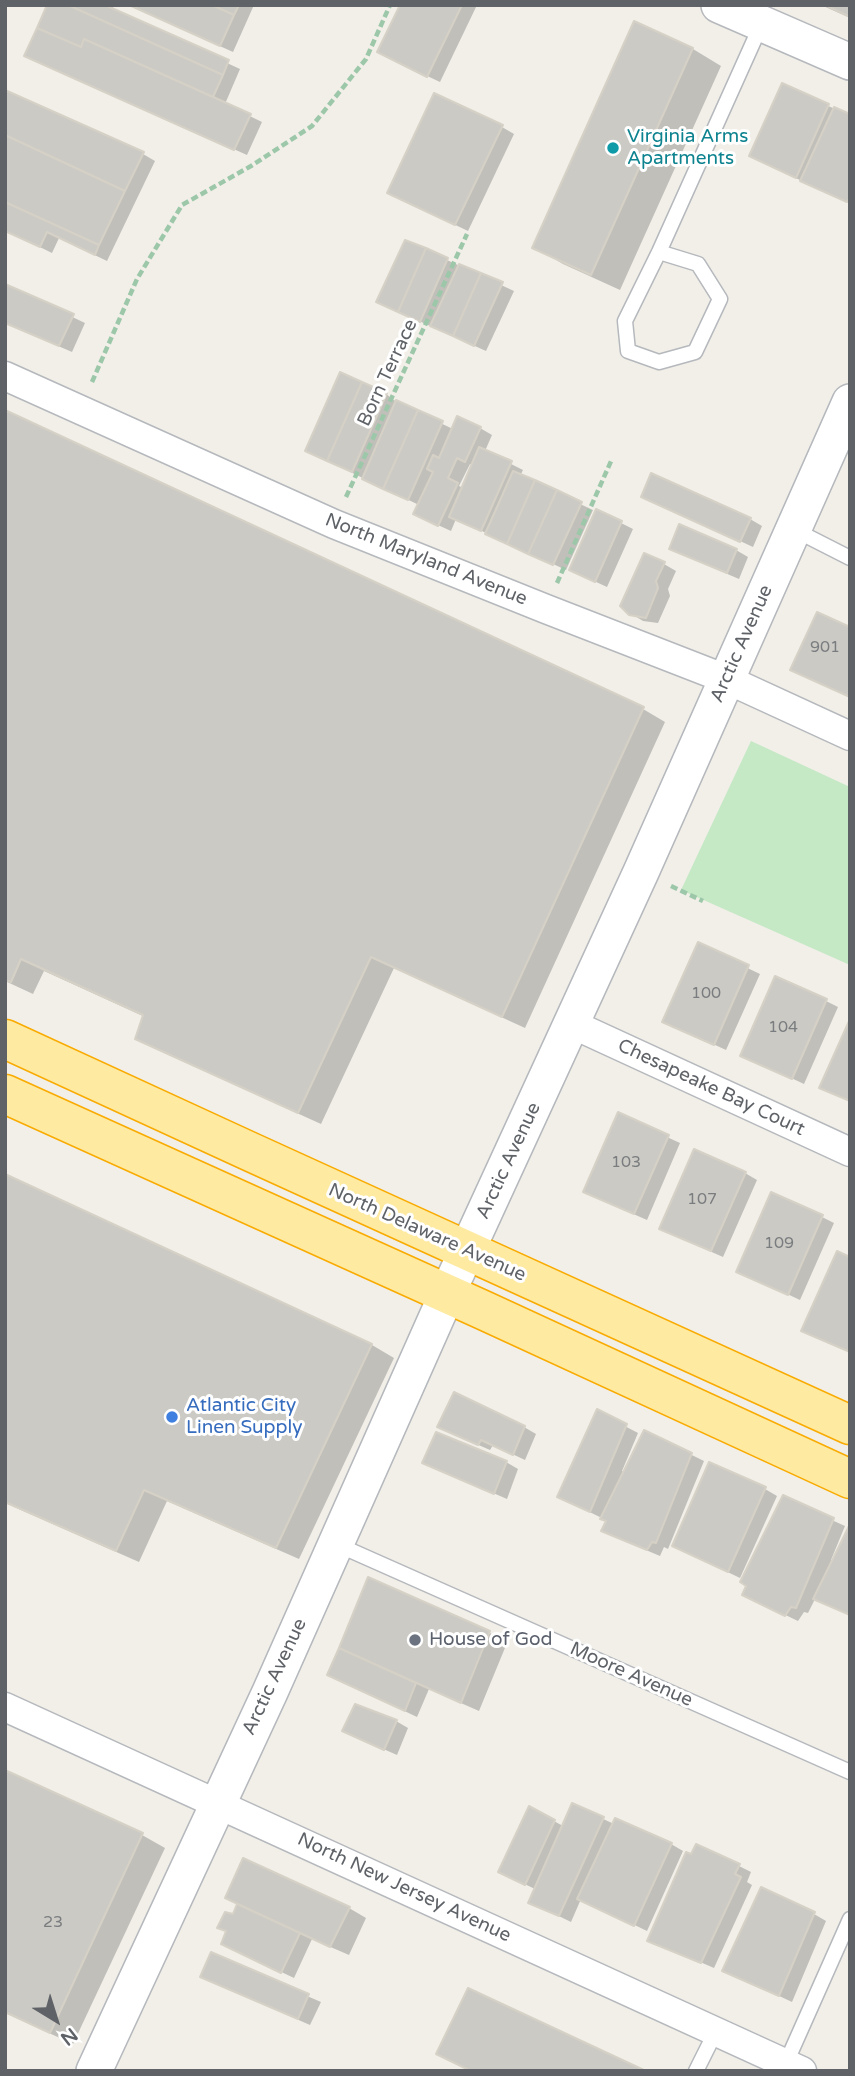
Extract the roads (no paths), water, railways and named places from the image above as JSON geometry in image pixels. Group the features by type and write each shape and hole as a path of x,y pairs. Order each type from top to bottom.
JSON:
{"highway":[{"name":"North Delaware Avenue","path":"5,1039 850,1424"},
{"path":"5,1094 850,1479"}],"street":[{"path":"719,5 850,62"},
{"name":"North Maryland Avenue","path":"5,376 334,523 726,679 850,736"},
{"name":"Arctic Avenue","path":"94,2071 572,1024 850,402"},
{"name":"Chesapeake Bay Court","path":"572,1024 850,1152"},
{"name":"North New Jersey Avenue","path":"5,1707 794,2067"}],"lane":[{"path":"659,252 698,264 720,299 695,352 659,362 628,351 625,321 761,25"},
{"path":"793,529 850,558"},
{"name":"Moore Avenue","path":"336,1544 850,1772"},
{"path":"794,2067 850,1919"},
{"path":"696,2071 716,2031"}],"place":[{"name":"Virginia Arms Apartments","path":"613,148"},
{"name":"Atlantic City Linen Supply","path":"172,1417"},
{"name":"House of God","path":"415,1640"}]}
